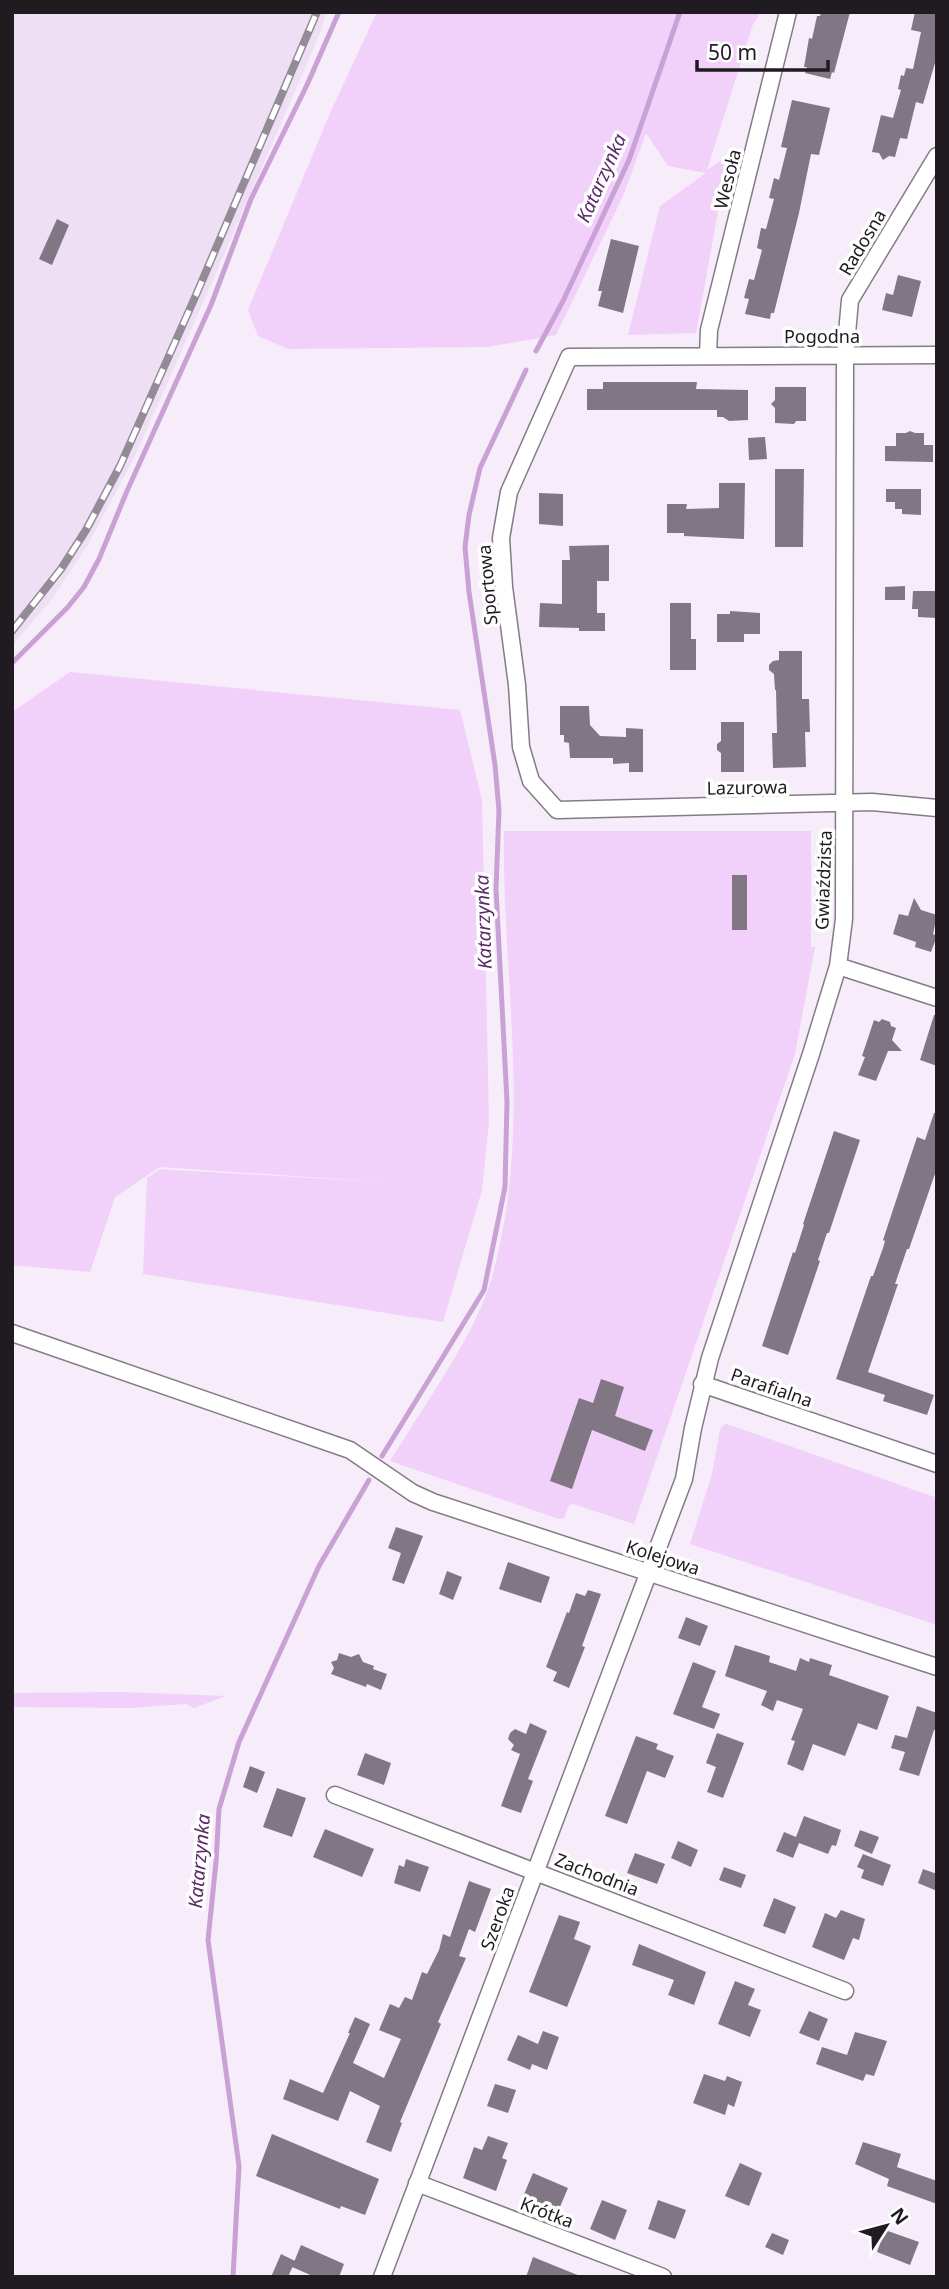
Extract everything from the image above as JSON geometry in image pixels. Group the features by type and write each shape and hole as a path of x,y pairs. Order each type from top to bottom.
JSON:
{"street":[{"name":"Wesoła","path":"708,355 709,330 788,12"},
{"name":"Radosna","path":"845,356 850,300 937,156"},
{"name":"Pogodna","path":"569,357 937,355"},
{"name":"Gwiaździsta","path":"702,1384 838,966 844,919 845,356"},
{"name":"Sportowa","path":"557,810 531,781 521,747 501,538 509,492 569,357"},
{"name":"Lazurowa","path":"557,810 872,802 937,808"},
{"path":"838,966 937,998"},
{"name":"Kolejowa","path":"12,1333 350,1450 413,1493 433,1502 937,1667"},
{"name":"Parafialna","path":"650,1572 656,1548 684,1479 702,1384 937,1464"},
{"name":"Szeroka","path":"382,2277 650,1572"},
{"name":"Zachodnia","path":"335,1795 845,1991"},
{"name":"Krótka","path":"417,2183 663,2277"}],"shaded area":[{"path":"12,12 327,12 319,36 135,456 89,543 52,599 12,646"},
{"path":"377,12 761,12 753,24 707,170 728,156 696,333 628,335 660,206 706,173 668,166 646,133 623,196 556,335 488,347 288,349 258,336 248,310 331,111"},
{"path":"70,672 460,710 482,800 489,1121 482,1190 443,1322 143,1274 147,1178 160,1169 397,1183 160,1167 115,1197 90,1272 12,1265 12,712"},
{"path":"504,831 811,831 811,947 815,947 795,1054 634,1524 573,1504 569,1505 564,1518 559,1519 390,1461 477,1316 492,1277 505,1218 511,1170 513,1073"},
{"path":"727,1424 937,1498 937,1625 690,1544 712,1474 720,1430"},
{"path":"122,1692 226,1696 194,1708 186,1704 130,1708 12,1707 12,1693"}],"building":[{"path":"821,12 850,12 834,73 832,72 830,79 805,73 807,67 804,67 809,38 812,39 817,16 820,16"},
{"path":"915,12 937,12 937,56 923,104 916,102 907,139 900,138 895,157 889,156 883,160 879,153 872,152 881,115 893,118 901,90 898,89 901,75 904,76 906,68 913,69 921,32 911,30"},
{"path":"792,100 830,108 819,155 811,154 799,213 774,313 771,313 770,319 745,314 749,299 744,298 749,279 754,280 762,250 757,248 761,228 766,229 774,199 769,198 774,178 779,180 787,148 781,147"},
{"path":"57,219 69,225 52,265 39,259"},
{"path":"611,239 639,246 623,313 598,306 602,291 598,291"},
{"path":"898,275 921,281 912,317 882,310 886,293 893,295"},
{"path":"603,382 697,382 696,389 748,390 748,420 729,421 717,417 717,410 587,410 587,389 603,389"},
{"path":"775,387 806,387 806,421 796,421 794,424 775,423 775,408 771,404 775,400"},
{"path":"896,433 924,433 924,445 933,445 933,462 885,461 885,446 896,446"},
{"path":"765,437 767,459 749,460 748,438"},
{"path":"775,469 804,469 803,547 775,547"},
{"path":"719,483 745,483 744,539 667,533 667,504 687,504 686,509 719,508"},
{"path":"886,489 921,489 921,515 902,514 902,509 895,509 895,502 886,502"},
{"path":"539,493 563,494 563,526 539,524"},
{"path":"609,545 609,581 597,581 597,613 605,613 605,631 539,627 540,603 562,604 562,560 570,560 569,546"},
{"path":"905,586 905,600 885,600 885,587"},
{"path":"913,591 936,591 936,618 918,617 918,609 912,609"},
{"path":"670,603 691,603 691,639 696,639 696,670 670,670"},
{"path":"730,611 760,613 760,634 744,634 744,642 717,642 717,614 730,614"},
{"path":"779,651 802,651 802,699 809,699 810,732 805,732 806,767 773,768 772,733 777,733 776,690 774,674 769,670 769,665 779,660"},
{"path":"560,706 589,706 590,725 600,736 626,737 626,728 643,729 643,772 629,772 629,763 613,764 613,758 570,758 569,743 564,742 564,735 560,735"},
{"path":"721,722 744,722 744,772 721,772 721,753 717,750 717,744 721,741"},
{"path":"732,875 747,875 747,930 732,930"},
{"path":"914,898 921,910 937,915 933,934 937,936 931,952 915,947 916,942 893,934 899,914 908,916"},
{"path":"934,1015 937,1015 937,1066 920,1060"},
{"path":"882,1019 896,1028 892,1040 902,1051 888,1051 876,1081 858,1075 874,1020 879,1022"},
{"path":"934,1113 937,1113 937,1168 895,1284 898,1284 868,1372 934,1395 927,1415 883,1401 885,1395 836,1379 883,1248 883,1240 917,1137 925,1140"},
{"path":"834,1131 860,1140 788,1355 762,1346"},
{"path":"601,1379 624,1387 615,1416 653,1430 645,1451 592,1430 572,1489 550,1481 579,1398 593,1403"},
{"path":"396,1527 423,1536 404,1584 392,1580 401,1553 388,1548"},
{"path":"508,1562 550,1577 541,1603 499,1589"},
{"path":"447,1571 462,1577 453,1600 439,1594"},
{"path":"588,1590 601,1594 569,1688 553,1681 557,1672 546,1667 576,1593 585,1596"},
{"path":"686,1617 708,1626 700,1646 678,1638"},
{"path":"735,1645 770,1656 769,1662 796,1671 800,1658 809,1662 810,1658 832,1665 829,1675 889,1696 877,1730 858,1723 845,1756 813,1744 803,1771 787,1764 795,1741 791,1740 803,1709 777,1700 773,1711 761,1705 767,1691 725,1676"},
{"path":"339,1653 351,1657 359,1654 363,1662 387,1674 381,1690 331,1674 334,1668 331,1662 337,1660"},
{"path":"693,1662 716,1671 702,1707 720,1714 714,1729 673,1714"},
{"path":"917,1706 937,1713 937,1731 934,1730 919,1776 899,1770 905,1752 891,1748 895,1735 907,1738"},
{"path":"530,1723 547,1731 528,1779 533,1781 521,1813 501,1806 520,1754 511,1750 514,1745 508,1739 510,1733 515,1729 526,1734"},
{"path":"717,1733 744,1743 723,1798 707,1792 716,1767 706,1763"},
{"path":"636,1736 658,1744 656,1749 674,1756 665,1778 647,1771 627,1824 605,1816"},
{"path":"365,1753 391,1763 384,1785 357,1775"},
{"path":"250,1766 265,1772 257,1793 243,1787"},
{"path":"277,1788 306,1798 292,1837 263,1827"},
{"path":"804,1816 841,1830 836,1846 832,1845 828,1854 799,1843 793,1858 776,1851 784,1832 796,1837"},
{"path":"325,1829 374,1849 362,1877 313,1857"},
{"path":"860,1830 879,1837 872,1854 854,1846"},
{"path":"678,1841 698,1850 691,1867 671,1858"},
{"path":"635,1853 665,1864 657,1884 627,1873"},
{"path":"863,1854 891,1865 883,1886 861,1878 864,1870 857,1867"},
{"path":"406,1859 429,1867 420,1892 394,1883 399,1865 404,1867"},
{"path":"724,1867 746,1875 741,1888 719,1880"},
{"path":"923,1869 937,1874 937,1891 918,1883"},
{"path":"469,1881 491,1889 475,1932 469,1929 459,1956 466,1958 438,2022 441,2024 400,2122 402,2123 391,2152 366,2142 380,2106 350,2091 338,2121 283,2099 290,2079 323,2093 355,2017 370,2024 353,2063 384,2078 401,2039 379,2030 390,2004 399,2008 405,1997 412,2000 422,1972 427,1974 439,1950 443,1934 450,1937"},
{"path":"774,1898 796,1907 785,1934 763,1926"},
{"path":"841,1910 865,1919 859,1940 853,1938 844,1960 812,1947 825,1913 836,1918"},
{"path":"559,1915 580,1922 574,1939 591,1946 567,2007 529,1992"},
{"path":"639,1944 706,1972 694,2005 668,1995 674,1980 632,1965"},
{"path":"735,1981 755,1989 748,2005 761,2010 750,2037 718,2024"},
{"path":"809,2011 828,2019 819,2041 799,2033"},
{"path":"543,2031 559,2037 547,2070 532,2064 530,2070 507,2060 518,2035 538,2044"},
{"path":"855,2032 887,2041 874,2076 866,2074 863,2081 816,2064 822,2047 847,2055"},
{"path":"704,2074 725,2081 727,2076 742,2082 734,2107 728,2104 725,2115 693,2103"},
{"path":"495,2084 516,2090 508,2113 487,2106"},
{"path":"272,2134 379,2179 365,2215 341,2206 340,2209 256,2176"},
{"path":"488,2136 508,2143 502,2158 507,2160 496,2191 463,2178 474,2147 482,2150"},
{"path":"863,2142 901,2154 897,2167 937,2181 937,2204 887,2186 889,2179 855,2164"},
{"path":"740,2163 762,2173 749,2206 725,2196"},
{"path":"533,2173 568,2188 557,2214 522,2199"},
{"path":"602,2200 627,2210 615,2240 590,2229"},
{"path":"658,2200 686,2210 675,2239 648,2229"},
{"path":"885,2230 919,2242 910,2265 877,2252"},
{"path":"772,2233 789,2240 783,2255 765,2247"},
{"path":"301,2245 344,2264 339,2277 315,2277 292,2267"},
{"path":"281,2254 295,2261 288,2277 271,2277"},
{"path":"533,2257 580,2276 580,2277 526,2277"}],"waterway":[{"path":"12,663 68,607 84,587 99,559 211,305 251,199 307,85 339,12"},
{"name":"Katarzynka","path":"536,351 563,301 629,160 680,12"},
{"name":"Katarzynka","path":"382,1456 484,1290 505,1187 507,1102 496,889 499,810 465,547 480,468 526,370"},
{"name":"Katarzynka","path":"233,2277 239,2166 208,1940 219,1809 239,1742 319,1566 369,1480"}],"railway":[{"path":"12,631 61,569 86,530 120,466 317,12"}]}
